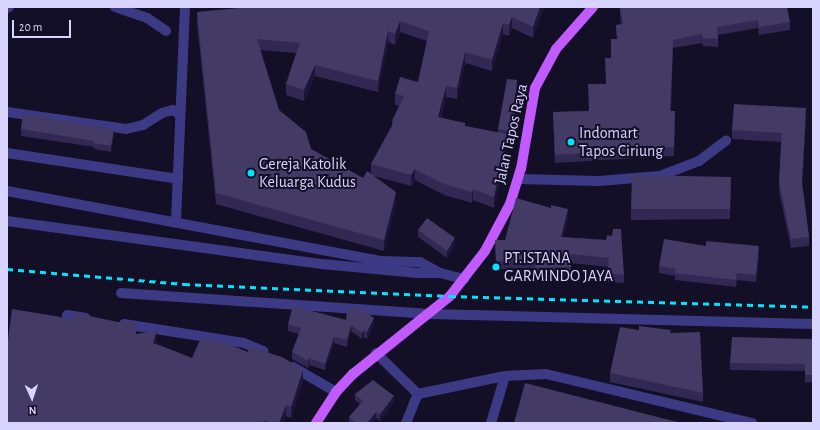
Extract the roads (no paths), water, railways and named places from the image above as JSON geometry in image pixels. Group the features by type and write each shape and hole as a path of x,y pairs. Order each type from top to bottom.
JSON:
{"main road":[{"name":"Jalan Tapos Raya","path":"316,423 336,392 376,353 430,314 464,279 488,245 510,204 518,180 535,88 556,50 593,7"}],"street":[{"path":"115,7 147,18 166,31"},
{"path":"176,221 185,7"},
{"path":"7,112 126,130 143,125 162,113 173,110 180,115"},
{"path":"518,180 599,181 660,176 699,162 726,141"},
{"path":"7,153 178,179"},
{"path":"7,191 176,221 382,261 420,262 440,273"},
{"path":"7,221 322,264 418,273 440,273 464,279"},
{"path":"121,293 430,314 813,324"},
{"path":"67,315 98,320"},
{"path":"113,322 244,343 278,358 336,392"},
{"path":"376,353 418,394"},
{"path":"418,394 505,376 546,374 752,423"},
{"path":"491,423 505,376"},
{"path":"406,423 418,394"}],"railway":[{"path":"7,269 184,284 450,296 813,307"}],"place":[{"name":"Indomart Tapos Ciriung","path":"571,142"},
{"name":"Gereja Katolik Keluarga Kudus","path":"251,173"},
{"name":"PT.ISTANA GARMINDO JAYA","path":"496,267"}]}
